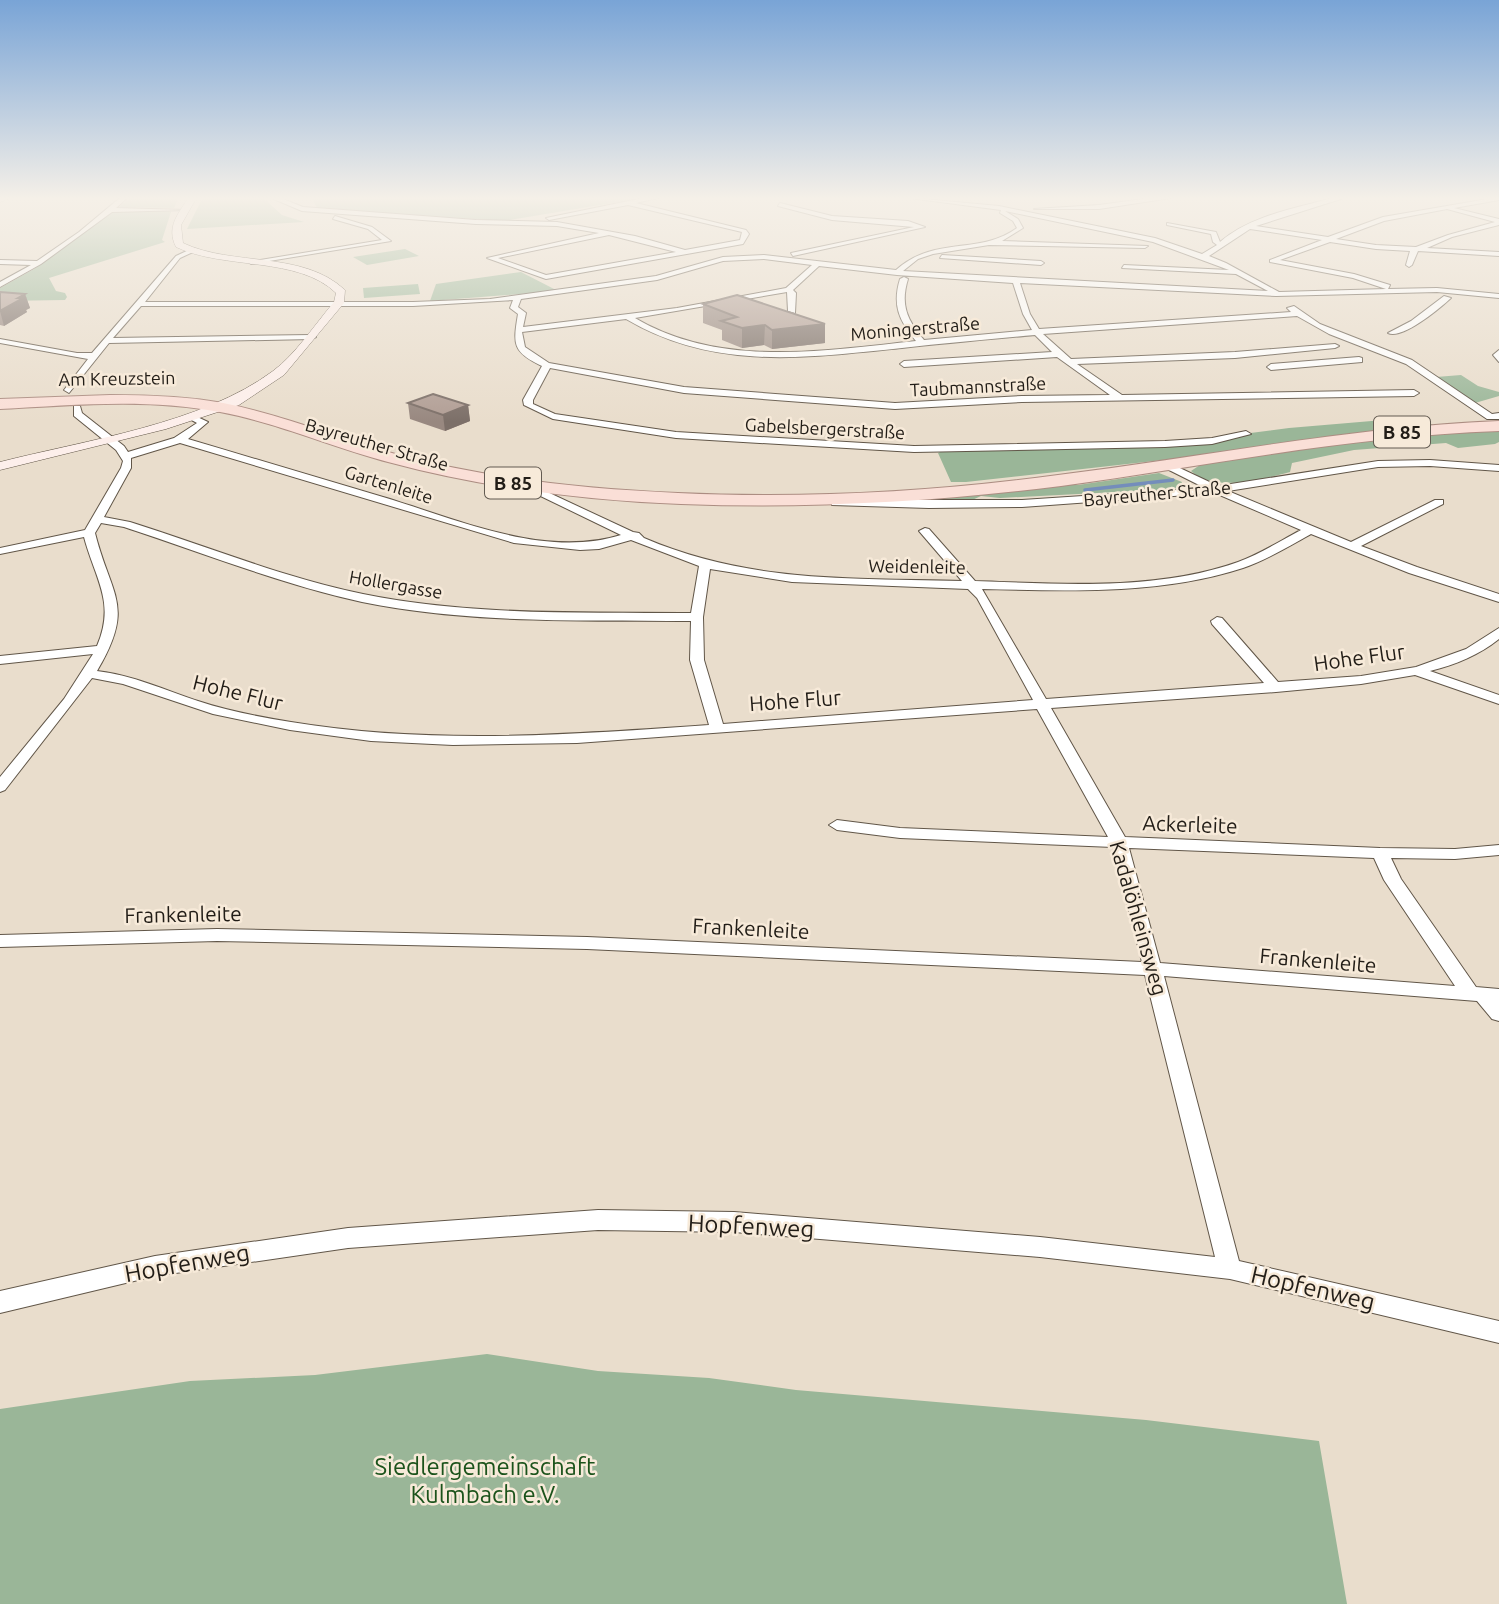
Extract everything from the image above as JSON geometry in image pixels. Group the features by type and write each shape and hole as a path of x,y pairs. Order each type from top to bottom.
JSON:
{"main road":[{"name":"Am Kreuzstein","path":"0,402 148,400 228,405"},
{"name":"Bayreuther Straße","path":"228,405 393,459 528,486 664,498 814,502 1056,480 1344,437 1496,422"},
{"name":"Bayreuther Straße","path":"228,405 402,455 513,478 660,493 857,498"}],"street":[{"path":"0,285 23,272"},
{"path":"69,390 93,356 166,272"},
{"path":"0,466 107,440 228,405 280,372 339,303 341,292 329,281 304,272"},
{"path":"528,272 542,277 576,272"},
{"path":"139,304 437,303 518,298 642,281 676,272"},
{"path":"518,330 737,301 788,290 808,272"},
{"path":"888,272 1276,294 1453,290 1499,296"},
{"path":"1207,272 1244,274 1262,272"},
{"path":"1239,272 1276,294 1297,314 1323,328 1378,348 1423,372 1496,422"},
{"path":"1331,272 1396,290"},
{"path":"904,279 898,295 902,315 922,343"},
{"path":"1016,281 1024,309 1037,332 1070,362 1118,396"},
{"path":"788,290 792,293 792,311"},
{"path":"1416,290 1481,304"},
{"path":"514,308 518,298"},
{"path":"1392,333 1414,323 1447,298"},
{"path":"437,303 514,308 522,313 523,317 517,337 523,350 547,365"},
{"path":"1271,367 1359,360 1303,325 1295,317 1297,314"},
{"name":"Moningerstraße","path":"626,316 660,337 697,347 786,354 1126,324 1297,314"},
{"path":"108,341 312,337"},
{"path":"0,341 77,356 93,356"},
{"path":"1070,362 1235,355 1335,346"},
{"path":"1499,353 1499,359"},
{"path":"904,364 1060,354"},
{"name":"Taubmannstraße","path":"547,365 684,390 895,406 1118,396 1414,393"},
{"name":"Gabelsbergerstraße","path":"547,365 528,400 534,409 591,423 676,435 968,449 1184,443 1246,434"},
{"path":"77,408 77,414 127,456"},
{"path":"127,456 178,439 199,428 203,422 191,417"},
{"name":"Gartenleite","path":"178,439 523,542 580,547 611,543 635,536"},
{"path":"0,551 89,533 126,468 127,456"},
{"name":"Bayreuther Straße","path":"814,502 888,505 1084,500 1213,490 1364,465 1418,463 1499,468"},
{"path":"1167,465 1213,490 1413,570 1499,598"},
{"name":"Weidenleite","path":"528,486 635,536 705,564 771,577 1068,588 1174,579 1242,564 1264,556 1311,528"},
{"path":"1352,545 1439,502"},
{"name":"Hollergasse","path":"99,519 126,524 311,583 394,604 492,615 697,617"},
{"name":"Kadalöhleinsweg","path":"925,531 982,597 1120,843 1230,1269"},
{"path":"0,786 91,674 111,626 113,612 89,533"},
{"path":"705,564 697,617 697,660 717,727"},
{"path":"1217,621 1276,688"},
{"name":"Hohe Flur","path":"91,674 116,676 187,702 285,726 362,736 496,743 1372,679 1471,653 1487,645 1499,632"},
{"path":"0,660 102,649"},
{"path":"1414,670 1499,700"},
{"name":"Ackerleite","path":"837,825 901,833 1380,853 1455,854 1499,850"},
{"path":"1380,853 1393,880 1499,1014"},
{"name":"Frankenleite","path":"0,941 217,935 587,943 1154,969 1484,995"},
{"name":"Hopfenweg","path":"0,1302 155,1266 348,1238 598,1220 734,1222 1040,1247 1230,1269 1499,1332"}],"green space":[{"path":"29,272 69,272 49,278 56,291 65,293 65,300 0,301 0,288"},
{"path":"521,272 558,291 430,301 436,284"},
{"path":"418,284 420,294 364,298 363,288"},
{"path":"1461,375 1478,386 1499,392 1499,396 1475,403 1436,377"},
{"path":"1419,417 1440,429 966,482 951,482 938,453 946,449 1165,444 1289,428"},
{"path":"1499,428 1499,442 1495,444 1458,448 1446,443 1354,450 1292,463 1290,472 1253,481 1225,483 1201,478 1191,471 1203,463 1329,443"},
{"path":"1159,473 1182,482 1182,487 1158,493 1155,490 1000,498 981,496 970,501 887,500 1052,484 1078,485"},
{"name":"Siedlergemeinschaft Kulmbach e.V.","path":"487,1354 598,1371 709,1378 796,1390 1146,1420 1319,1441 1347,1604 0,1604 0,1409 190,1381 315,1375"}],"building":[{"path":"0,292 25,294 18,298 23,298 0,311"},
{"path":"737,295 825,324 772,330 765,325 742,328 721,321 737,317 703,304"},
{"path":"433,394 468,405 443,415 408,403"}],"waterway":[{"path":"1085,490 1173,480"}]}
